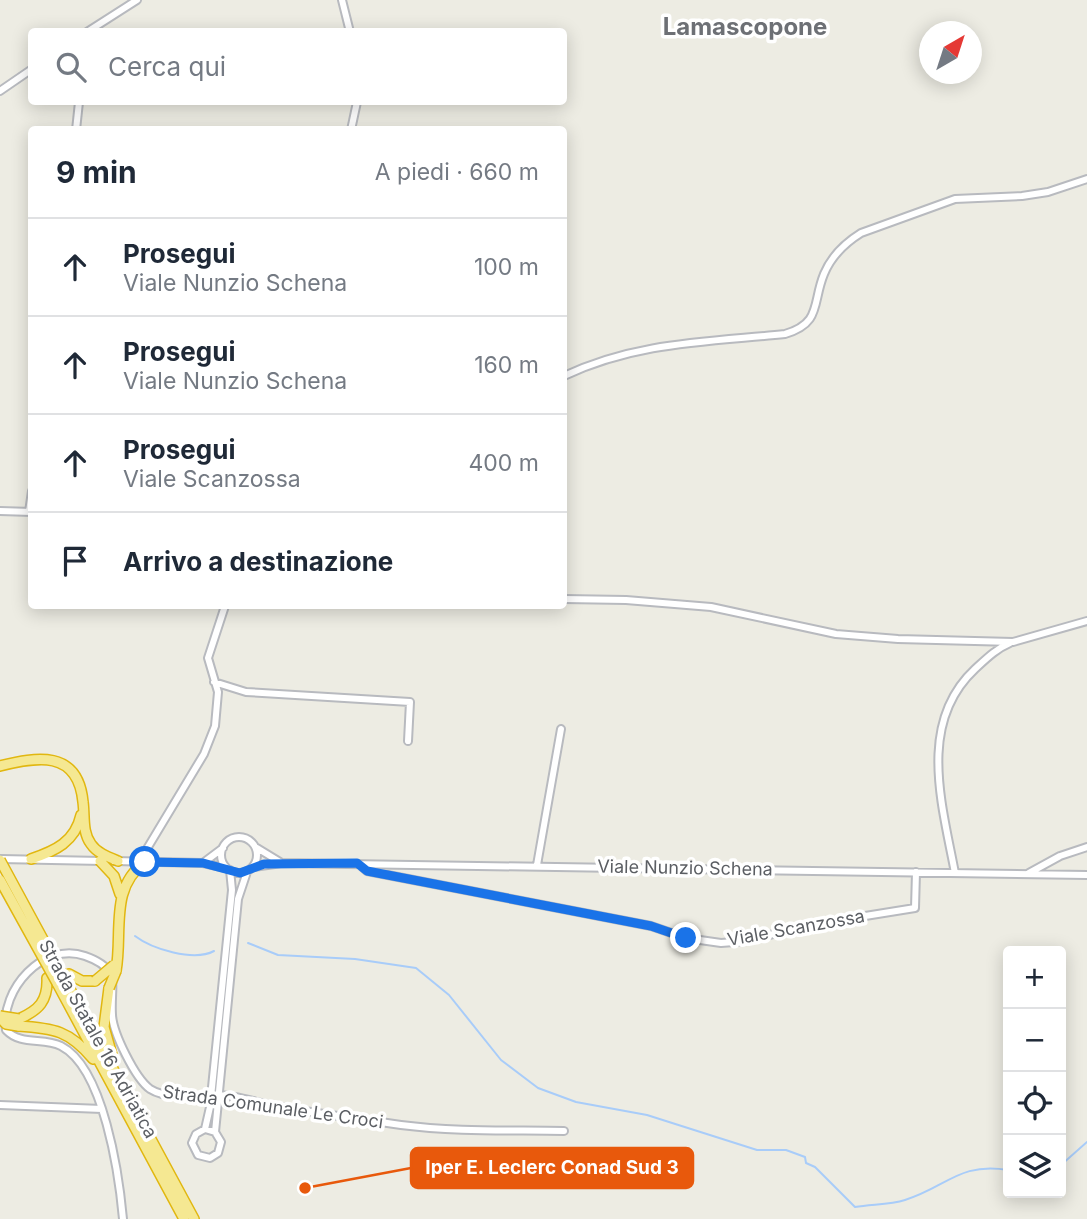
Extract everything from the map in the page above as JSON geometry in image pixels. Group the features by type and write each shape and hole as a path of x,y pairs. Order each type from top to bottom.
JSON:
{"highway":[{"path":"2,767 37,757 52,760 75,778 84,803 85,833 91,845 118,862"},
{"path":"31,859 61,848 71,838 79,823 84,803"},
{"name":"Strada Statale 16 Adriatica","path":"0,858 4,877 135,1104 194,1219"},
{"path":"100,861 114,876 121,896"},
{"path":"135,1104 110,1050 104,1027 109,988 116,965 121,896 126,879 142,862"},
{"path":"36,935 64,979 95,981 116,965"},
{"path":"19,1023 38,1010 48,993 36,935"},
{"name":"Strada Statale 16 Adriatica","path":"64,979 132,1123 184,1219"},
{"path":"0,1017 65,1033 78,1042 93,1059 132,1123"}],"street":[{"path":"94,28 137,0"},
{"path":"342,0 349,28"},
{"path":"0,91 28,72"},
{"path":"76,126 79,105"},
{"path":"352,126 356,105"},
{"path":"567,375 623,352 664,344 785,334 800,329 813,315 824,273 847,242 861,233 955,199 1022,196 1048,192 1087,179"},
{"path":"0,511 28,512"},
{"path":"567,599 626,600 711,607 836,634 898,639 1013,642"},
{"path":"142,862 204,754 215,726 218,692 208,658 224,609"},
{"path":"956,873 936,766 942,719 960,683 996,649 1087,621"},
{"path":"214,682 246,692 410,702 408,741"},
{"path":"537,865 561,729"},
{"path":"203,863 229,841 240,837 282,863"},
{"path":"1027,874 1060,856 1087,846"},
{"path":"205,1129 214,1096 238,899 256,862 255,847"},
{"path":"215,1132 214,1096 232,890 228,869 222,860 223,848"},
{"path":"0,858 203,863 228,869 250,870"},
{"name":"Viale Nunzio Schena","path":"250,870 282,863 357,863 1087,875"},
{"name":"Viale Scanzossa","path":"357,863 367,871 651,926 686,938 722,943 747,941 803,926 915,908 916,872"},
{"name":"Strada Comunale Le Croci","path":"102,1109 93,1085 76,1058 62,1047 20,1040 6,1030 5,1010 13,990 26,973 64,954 89,958 105,966 112,975 115,985 112,1016 117,1035 141,1079 152,1090 214,1096 442,1130 565,1131"},
{"path":"0,1105 102,1109 123,1219"},
{"path":"205,1129 220,1137 220,1148 215,1156 203,1157 195,1151 192,1143 196,1133 205,1129"}],"waterway":[{"path":"135,936 173,953 196,955 214,951"},
{"path":"248,943 278,955 355,959 416,968 449,995 501,1060 538,1088 576,1102 647,1115 757,1150 786,1150 805,1157 806,1163 815,1167 855,1207 905,1200 977,1169 1003,1169"},
{"path":"1066,1161 1087,1142"}],"place":[{"name":"Iper E. Leclerc Conad Sud 3","path":"305,1188"}],"district":[{"name":"Lamascopone","path":"745,27"}],"route":[{"path":"145,862 203,863 226,868 234,873 247,872 264,864 357,863 367,871 651,926 686,938"}]}
